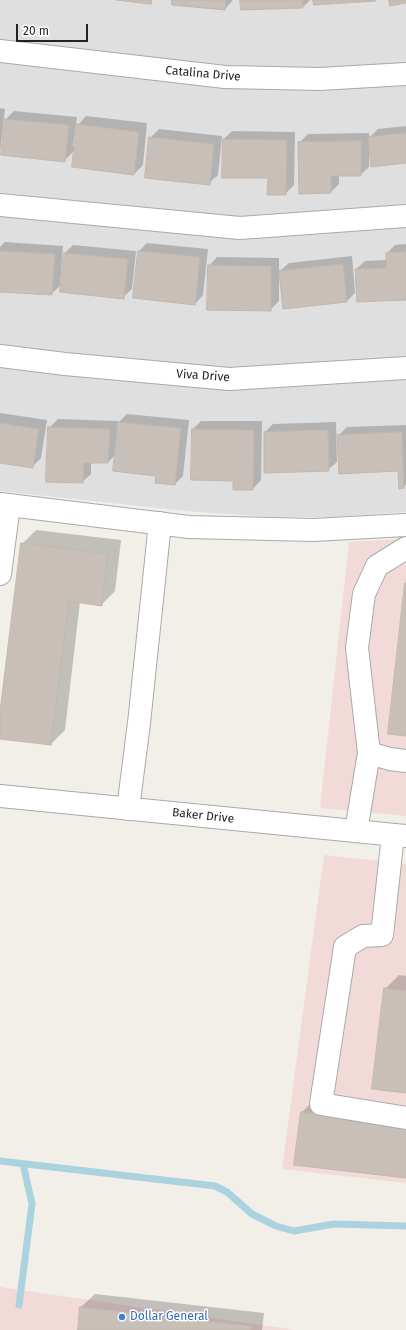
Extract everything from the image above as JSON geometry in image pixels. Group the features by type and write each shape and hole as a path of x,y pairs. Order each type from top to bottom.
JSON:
{"street":[{"name":"Catalina Drive","path":"0,51 225,78 320,79 406,74"},
{"path":"0,205 240,228 406,216"},
{"name":"Viva Drive","path":"0,356 65,364 229,379 406,368"},
{"path":"0,574 5,504 189,527 313,530 406,525"},
{"path":"128,809 139,723 160,524"},
{"path":"356,831 369,753 357,648 364,594 377,566 406,548"},
{"path":"369,753 390,759 406,761"},
{"name":"Baker Drive","path":"0,796 400,835"},
{"path":"400,835 382,935 363,936 345,947 321,1104 406,1118"}],"shaded area":[{"path":"0,0 406,0 406,512 333,517 271,517 185,511 0,491"},
{"path":"406,539 406,816 320,808 349,542"},
{"path":"324,855 406,864 406,1183 282,1169"},
{"path":"0,1287 296,1330 0,1330"}],"building":[{"path":"117,0 152,0 151,4"},
{"path":"172,0 226,0 225,10 172,5"},
{"path":"240,0 303,0 303,8 241,10"},
{"path":"313,0 375,0 376,1 314,5"},
{"path":"389,0 406,0 406,3 390,6"},
{"path":"5,119 69,125 65,162 1,155"},
{"path":"77,124 139,132 134,175 72,167"},
{"path":"406,133 406,163 371,167 368,137"},
{"path":"149,137 214,144 210,185 145,178"},
{"path":"223,139 287,140 286,195 267,195 268,178 222,178"},
{"path":"361,141 361,176 331,176 331,193 299,194 298,142"},
{"path":"0,251 55,254 52,295 0,292"},
{"path":"138,251 200,257 195,305 133,298"},
{"path":"406,252 406,300 357,302 355,269 386,268 386,253"},
{"path":"64,253 128,259 124,299 60,292"},
{"path":"343,264 347,302 283,309 279,271"},
{"path":"208,265 271,266 271,311 207,310"},
{"path":"118,422 181,428 175,485 155,483 156,476 113,471"},
{"path":"0,423 39,429 33,468 0,463"},
{"path":"48,427 110,429 108,463 84,463 83,483 46,482"},
{"path":"192,429 254,430 253,490 233,490 233,481 191,480"},
{"path":"328,430 329,471 264,473 264,432"},
{"path":"402,432 404,488 399,489 398,471 339,474 337,435"},
{"path":"21,543 108,554 102,606 69,601 51,745 0,739 0,712"},
{"path":"406,583 406,736 388,734"},
{"path":"384,988 406,991 406,1093 372,1089"},
{"path":"301,1112 406,1124 406,1178 294,1165"},
{"name":"Dollar General","path":"80,1307 251,1326 251,1330 78,1330"}],"waterway":[{"path":"0,1161 215,1186 227,1192 252,1214 276,1226 294,1231 334,1224 406,1226"},
{"path":"19,1305 32,1204 23,1164"}],"place":[{"name":"Dollar General","path":"122,1317"}]}
